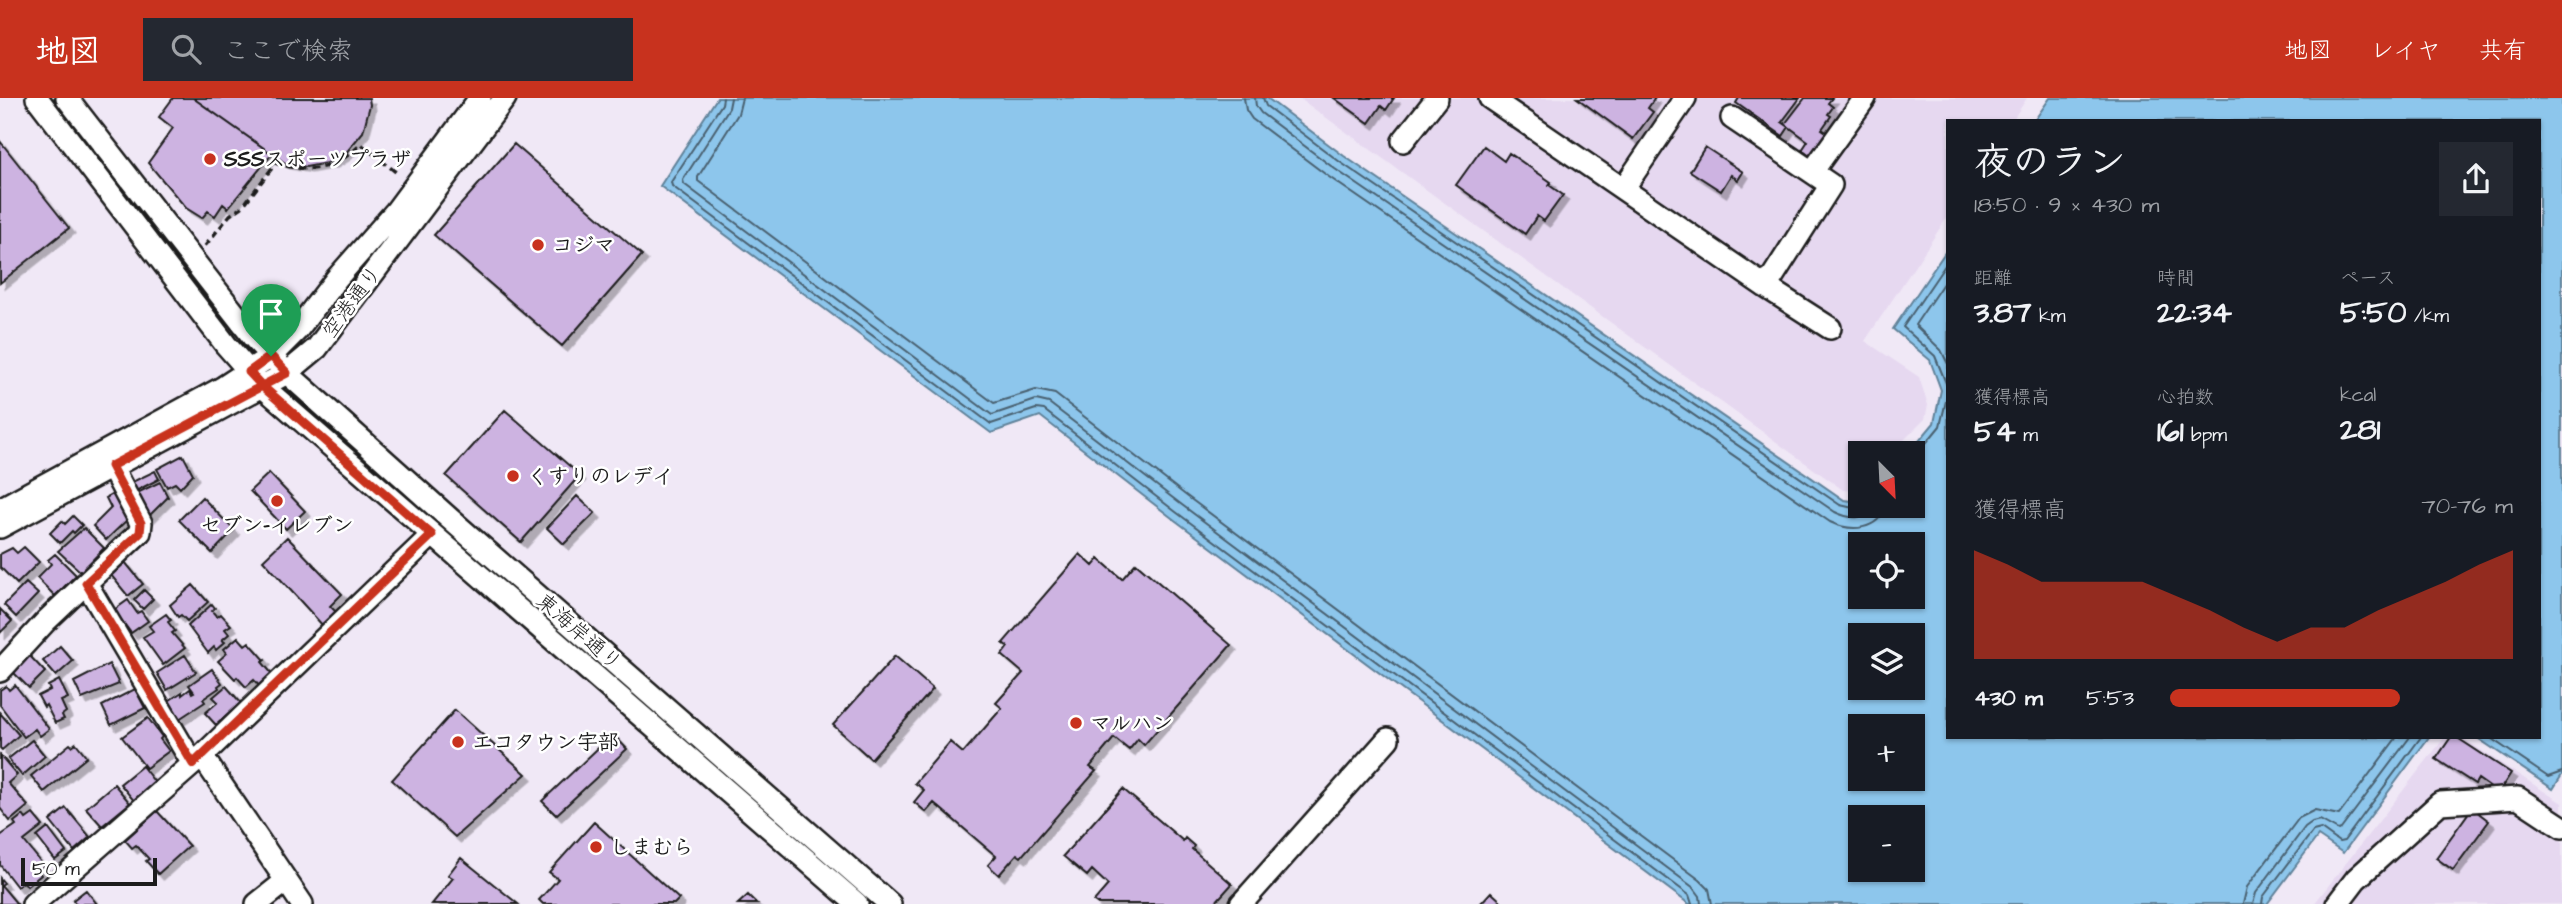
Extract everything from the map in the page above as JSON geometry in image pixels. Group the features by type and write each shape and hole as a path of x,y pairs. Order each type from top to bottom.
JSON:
{"street":[{"name":"東海岸通り","path":"37,98 255,379 857,904"},
{"name":"東海岸通り","path":"67,98 253,337 287,373 890,904"},
{"name":"空港通り","path":"0,527 111,466 255,379 271,356 297,330 337,278 396,211 480,98"},
{"name":"空港通り","path":"0,509 255,379 287,373 317,348 505,98"},
{"path":"1403,141 1437,98"},
{"path":"1490,98 1830,328"},
{"path":"1623,189 1685,98"},
{"path":"1812,172 1865,98"},
{"path":"1732,118 1831,185 1766,287"},
{"path":"0,671 86,583 140,533 141,523 111,466"},
{"path":"33,904 197,760 432,535"},
{"path":"86,583 197,760 302,904"},
{"path":"1241,904 1388,739"},
{"path":"2337,904 2356,880 2440,803 2518,798 2562,827"},
{"path":"257,904 286,881"}],"path":[{"path":"204,248 230,215 242,206 275,163 293,169 324,168 350,156 361,144 397,173"}],"shaded area":[{"path":"1299,98 2027,98 2013,119 1946,119 1946,219 1865,341 1919,377 1928,405 1925,419 1903,441 1848,441 1848,490 1843,490"},
{"path":"2443,739 2464,739 2562,803 2562,904 2314,904"}],"green space":[{"path":"46,98 54,98 146,218 141,221"}],"water":[{"path":"717,98 1267,98 1344,156 1848,500 1848,518 1925,518 1925,441 1919,441 1934,423 1941,390 1930,360 1893,329 1946,251 1946,739 2428,739 2343,853 2318,836 2267,904 1689,904 1172,518 1040,416 991,433 660,186"},
{"path":"2050,98 2562,98 2562,775 2553,789 2479,739 2541,739 2541,119 2035,119"}],"building":[{"name":"SSSスポーツプラザ","path":"173,98 193,98 272,154 228,208 223,204 215,216 208,211 202,218 186,208 148,163 173,128 159,117"},
{"path":"193,98 369,98 370,105 363,132 345,154 332,162 306,167 285,163"},
{"path":"1334,98 1394,98 1386,110 1381,106 1369,123"},
{"path":"1577,98 1655,98 1648,108 1653,112 1633,139"},
{"path":"1739,98 1800,98 1782,122 1789,127 1783,136 1736,103"},
{"path":"1805,98 1832,98 1828,103 1833,107 1828,114 1831,116 1822,129 1829,134 1811,157 1802,150 1808,141 1785,124"},
{"path":"0,141 69,228 0,283"},
{"name":"コジマ","path":"514,144 642,255 562,346 434,235"},
{"path":"1484,146 1504,161 1509,153 1551,182 1549,185 1563,195 1544,221 1537,216 1525,234 1456,185"},
{"path":"1705,147 1743,172 1738,180 1731,175 1721,191 1690,171"},
{"name":"くすりのレデイ","path":"505,410 580,475 521,542 446,476"},
{"path":"183,455 193,474 180,488 175,483 167,487 157,469"},
{"path":"155,471 159,479 134,492 130,483"},
{"name":"セブン-イレブン","path":"269,473 305,511 286,529 250,491"},
{"path":"160,482 168,497 147,518 135,494"},
{"path":"115,493 128,519 106,540 93,526 111,508 106,498"},
{"path":"577,496 595,513 564,544 547,528"},
{"path":"202,497 234,530 212,553 179,520"},
{"path":"73,516 82,525 60,543 50,533 62,521 65,524"},
{"path":"84,528 104,548 81,572 58,551"},
{"path":"287,537 342,594 330,606 338,614 324,627 263,560"},
{"path":"24,547 39,562 17,584 0,567 0,554 12,548 17,553"},
{"path":"55,554 76,575 55,596 37,578 51,564 48,560"},
{"name":"マルハン","path":"1080,554 1093,566 1099,559 1122,579 1136,563 1231,645 1144,745 1138,739 1129,750 1114,738 1090,767 1096,771 1021,857 1017,854 999,875 988,865 996,856 934,803 926,812 914,802 924,790 915,783 950,742 963,753 1002,708 996,703 1023,673 1002,655 1008,647 1003,643"},
{"path":"125,562 143,584 128,596 110,574"},
{"path":"26,583 38,594 16,617 4,605"},
{"path":"193,585 208,602 187,621 181,615 178,617 170,605"},
{"path":"144,590 153,599 143,609 134,600"},
{"path":"128,600 137,613 141,611 148,621 131,633 114,610"},
{"path":"212,604 215,608 212,611 217,617 221,614 231,625 225,629 229,634 222,640 225,642 208,653 188,626"},
{"path":"0,609 12,621 0,633"},
{"path":"166,614 175,631 172,633 185,648 163,665 143,637 153,631 149,626"},
{"path":"238,637 245,645 249,642 265,660 262,662 273,675 260,687 254,680 246,687 218,661 227,653 224,649"},
{"path":"60,646 73,661 56,676 43,661"},
{"path":"28,654 45,672 29,688 11,670"},
{"path":"185,655 196,672 167,690 157,673"},
{"path":"895,656 933,689 871,759 833,725"},
{"path":"109,664 119,684 82,699 74,682"},
{"path":"212,669 222,683 219,688 203,699 205,702 179,719 167,702 190,689 194,692 189,685"},
{"path":"59,680 68,698 61,701 66,712 62,715 64,719 55,723 38,696 50,690 48,686"},
{"path":"15,685 49,729 40,736 35,729 24,737 0,705 0,690 6,686 9,690"},
{"path":"226,686 241,703 216,725 205,713 218,702 213,697"},
{"path":"135,689 145,708 111,725 102,706"},
{"name":"エコタウン宇部","path":"455,710 526,774 455,837 392,780"},
{"path":"0,713 19,735 2,750 0,748"},
{"path":"148,718 169,751 146,768 122,737"},
{"path":"613,734 627,749 556,815 542,801"},
{"path":"2450,739 2459,739 2511,773 2498,793 2478,779 2475,784 2436,759"},
{"path":"32,740 45,756 22,776 8,759"},
{"path":"76,743 87,757 44,792 31,776 70,744 72,746"},
{"path":"0,755 17,775 8,783 28,806 10,821 0,808"},
{"path":"142,766 156,784 135,802 120,784"},
{"path":"114,784 130,803 102,826 86,808"},
{"path":"1123,789 1183,841 1185,838 1194,846 1192,849 1232,884 1214,904 1098,904 1094,901 1108,885 1092,870 1087,876 1063,856"},
{"path":"66,808 90,837 74,851 50,821"},
{"path":"2472,808 2489,821 2453,870 2436,858"},
{"path":"157,811 189,846 158,874 136,845 132,848 125,840"},
{"path":"33,814 43,826 24,841 44,866 38,870 41,875 27,886 24,882 17,887 0,865 0,836 16,825 14,822 23,815 26,819"},
{"name":"しまむら","path":"594,822 679,899 674,904 543,904 539,900 558,879 549,872"},
{"path":"48,828 66,852 55,860 37,837"},
{"path":"461,858 518,904 432,904 453,878 448,875"},
{"path":"0,878 4,883 1,885 17,904 0,904"},
{"path":"86,890 97,904 76,904 73,900"},
{"path":"1491,892 1504,904 1480,904"},
{"path":"748,895 757,904 738,904"}],"place":[{"name":"SSSスポーツプラザ","path":"210,159"},
{"name":"コジマ","path":"538,245"},
{"name":"くすりのレデイ","path":"513,476"},
{"name":"セブン-イレブン","path":"277,501"},
{"name":"マルハン","path":"1076,723"},
{"name":"エコタウン宇部","path":"458,742"},
{"name":"しまむら","path":"596,847"}],"route":[{"path":"271,356 249,372 262,386 111,466 141,523 140,533 86,583 193,764 432,535 262,386 287,373 271,356"}]}
